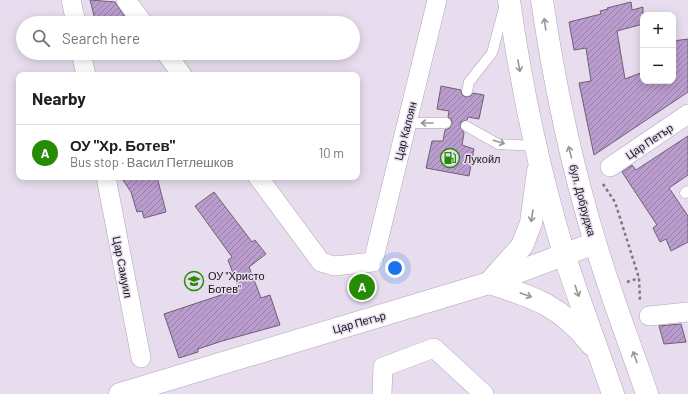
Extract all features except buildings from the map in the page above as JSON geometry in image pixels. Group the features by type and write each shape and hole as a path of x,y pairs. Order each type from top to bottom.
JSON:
{"main road":[{"path":"508,0 518,64 537,155 564,254 613,394"},
{"name":"бул. Добруджа","path":"542,0 550,58 562,117 595,243 647,394"},
{"path":"537,155 531,223 522,246 489,283 530,296 562,314 582,333 600,355"},
{"name":"Цар Петър","path":"120,394 489,283 595,243"}],"street":[{"path":"71,0 74,16"},
{"path":"126,0 138,16"},
{"name":"Цар Калоян","path":"260,180 321,262 334,266 372,262 437,0"},
{"path":"83,60 85,72"},
{"path":"171,60 180,72"},
{"name":"Цар Петър","path":"606,174 688,114"},
{"name":"Цар Самуил","path":"107,180 141,358"},
{"path":"645,313 688,312"},
{"path":"382,394 383,367 434,348 484,394"}],"lane":[{"path":"467,91 469,82 492,53 508,0"},
{"path":"407,123 446,123"},
{"path":"466,126 498,144 537,155"}],"path":[{"path":"606,174 639,278 645,313"}],"place":[{"name":"Лукойл","path":"450,158"},
{"name":"ОУ \"Христо Ботев\"","path":"194,281"},
{"name":"ОУ \"Хр. Ботев\"","path":"362,287"}]}
